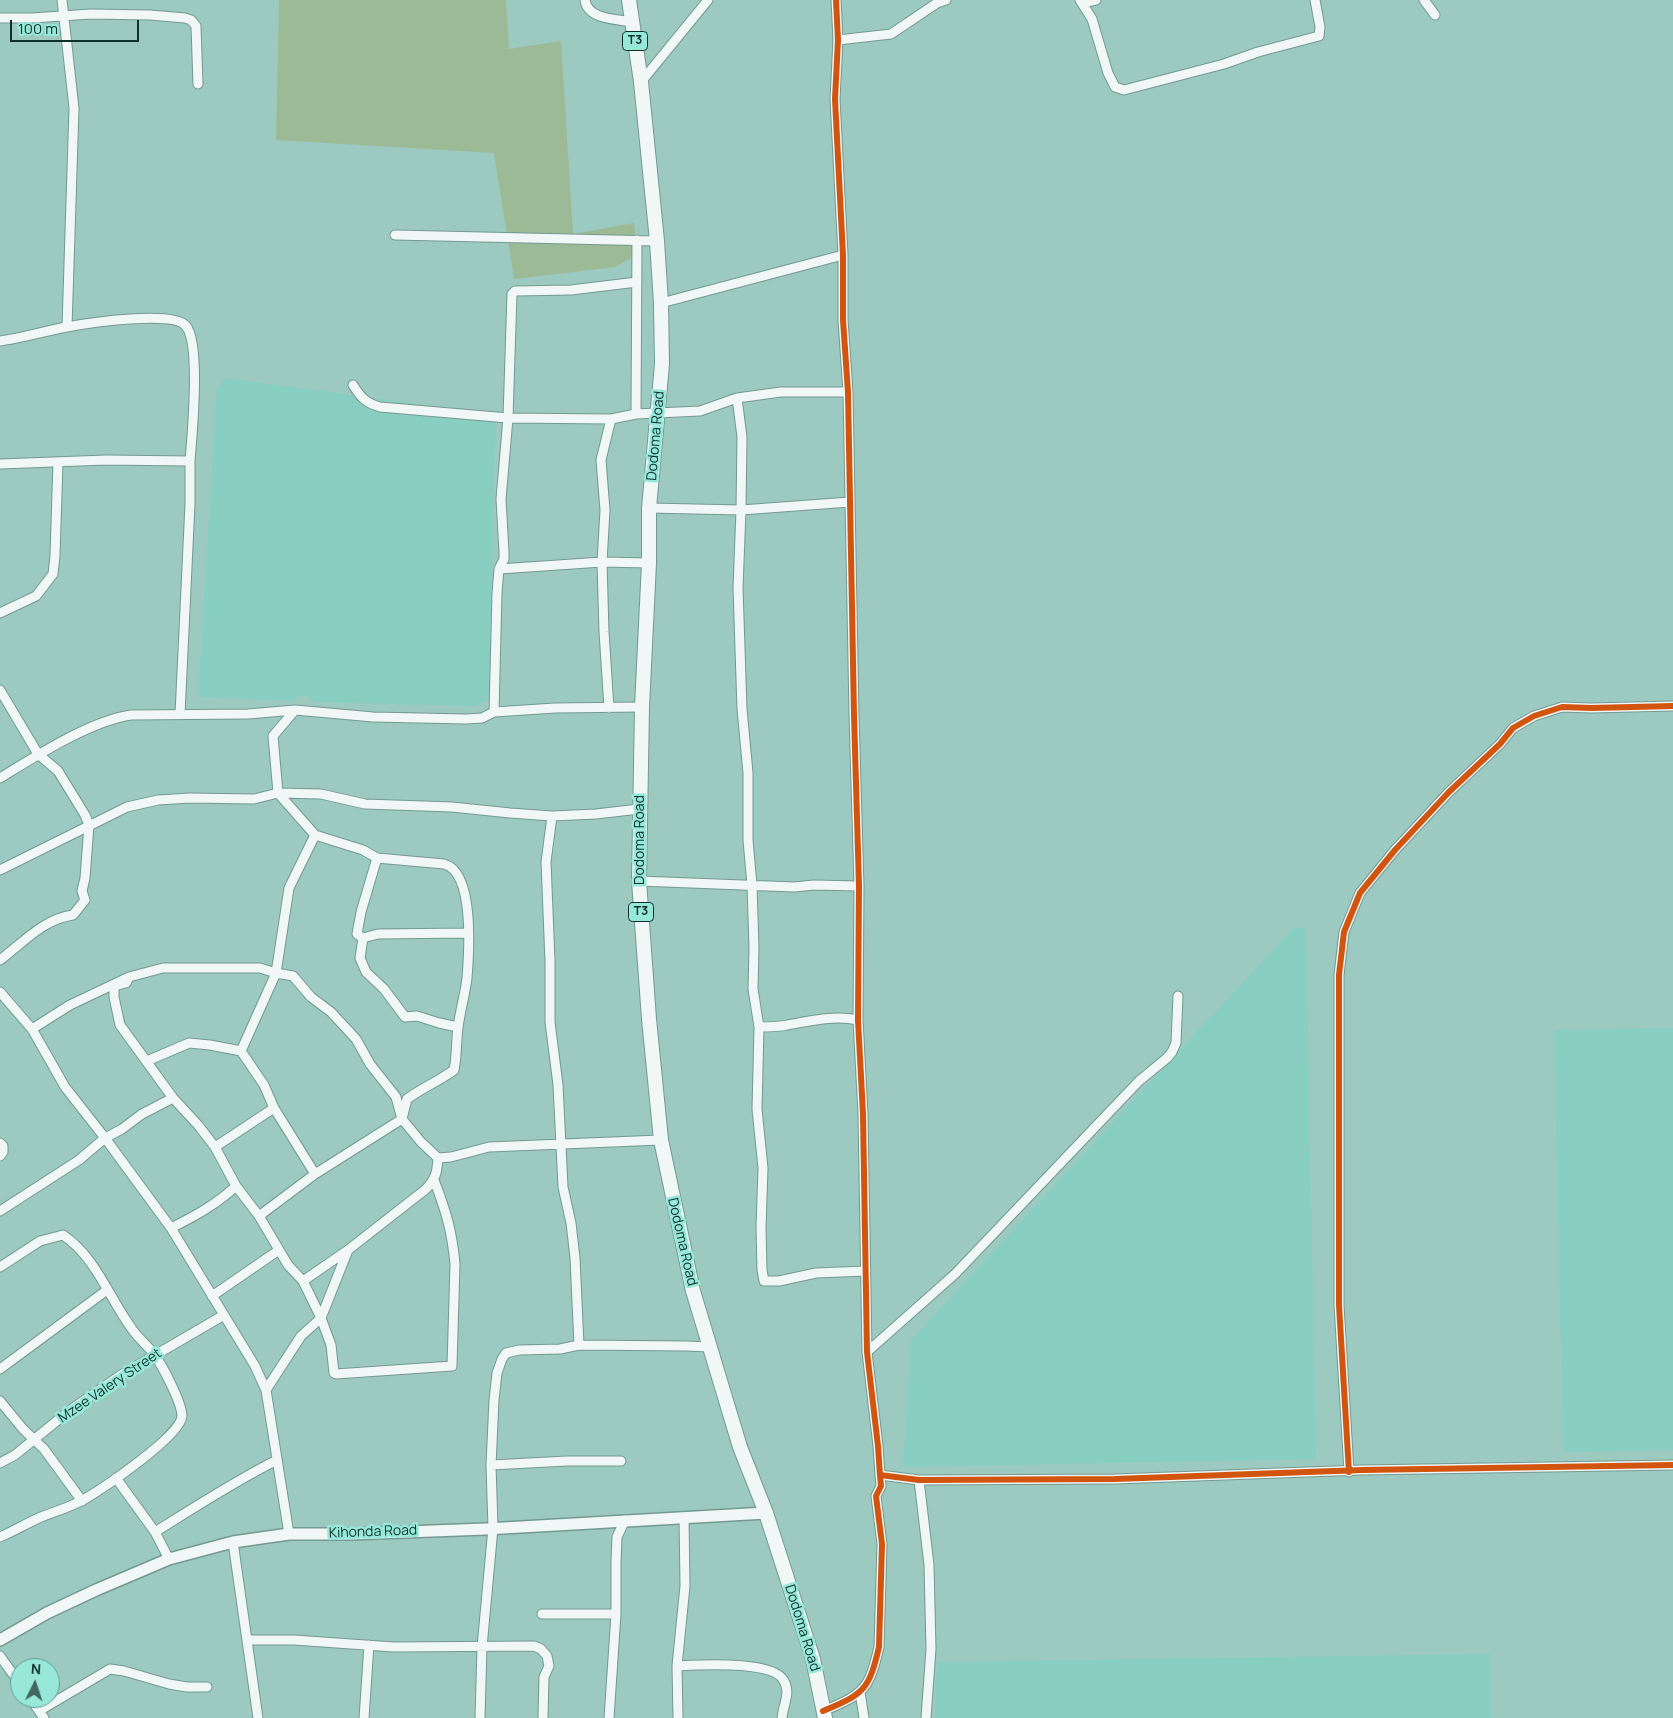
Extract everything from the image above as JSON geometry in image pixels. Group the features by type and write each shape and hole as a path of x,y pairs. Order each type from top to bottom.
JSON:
{"highway":[{"name":"Dodoma Road","path":"629,0 641,82 657,241 661,303 662,364 649,508 639,809 639,881 649,1019 661,1140 693,1291 740,1446 766,1513 813,1659 824,1714"}],"street":[{"path":"62,0 74,108 67,327"},
{"path":"585,0 585,4 595,15 632,22"},
{"path":"641,82 708,0"},
{"path":"824,1714 851,1700 867,1686 880,1647 882,1544 876,1496 881,1486 878,1446 867,1352 863,1213 863,1114 858,1020 860,886 854,705 848,392 843,320 843,255 835,99 838,40 836,0"},
{"path":"838,40 891,34 946,0"},
{"path":"1096,0 1081,2 1092,18 1115,87 1124,90 1224,64 1258,52 1319,36 1320,27 1314,0"},
{"path":"1424,0 1436,15"},
{"path":"0,18 140,14 185,18 191,20 196,26 198,84"},
{"path":"395,235 657,241"},
{"path":"636,414 637,240"},
{"path":"661,303 843,255"},
{"path":"494,712 499,569 504,552 501,499 508,418 512,294 515,291 572,290 637,282"},
{"path":"0,342 67,327 140,318 175,319 186,325 192,339 194,407 190,461 190,504 180,714"},
{"path":"353,385 362,399 380,407 508,418 611,419 636,414 700,411 737,398 781,392 848,392"},
{"path":"737,398 742,437 742,510 738,588 742,709 748,773 748,840 754,948 753,989 759,1027 757,1109 763,1168 762,1270 764,1281 779,1281 816,1273 866,1271"},
{"path":"609,708 604,632 602,562 605,510 601,460 611,419"},
{"path":"0,464 190,461"},
{"path":"0,613 36,596 53,574 58,462"},
{"path":"649,508 742,510 850,502"},
{"path":"499,569 602,562 648,563"},
{"path":"0,690 38,754 58,771 85,815 89,825 85,878 82,891 85,900 73,915 60,917 36,931 0,960"},
{"path":"1349,1472 1339,1305 1339,975 1344,932 1360,893 1395,850 1436,806 1500,744 1513,728 1534,716 1562,707 1673,706"},
{"path":"0,778 38,754 116,717 131,715 248,714 295,710 373,717 466,719 482,718 494,712 555,708 642,708"},
{"path":"259,1216 315,1174 402,1119 407,1099 454,1070 458,1027 466,979 468,933 466,898 464,887 453,868 449,865 437,863 377,858 363,850 315,835 278,793 273,736 295,710"},
{"path":"0,870 89,825 137,804 190,798 254,798 278,793 321,794 365,804 452,807 552,816 596,814 639,809"},
{"path":"552,816 546,862 550,961 550,1022 558,1085 563,1187 571,1223 575,1258 579,1344"},
{"path":"241,1051 276,973 290,888 315,835"},
{"path":"377,858 360,912 357,934 363,938 378,934 468,933"},
{"path":"639,881 794,887 814,885 860,886"},
{"path":"363,938 360,958 366,972 384,989 405,1017 417,1016 458,1027"},
{"path":"32,1029 70,1004 129,977 163,968 260,968 293,976 311,997 332,1012 356,1039 370,1064 396,1097 402,1119 421,1142 438,1158 451,1157 490,1147 661,1140"},
{"path":"129,977 126,983 114,986 114,997 120,1025 172,1098 198,1125 215,1147 236,1186 259,1216 288,1265 303,1281 331,1344 334,1373 336,1374 452,1366 455,1264 450,1222 434,1180 438,1158"},
{"path":"0,992 32,1029 65,1087 106,1138 171,1228 255,1366 266,1390 289,1534"},
{"path":"867,1352 955,1274 1139,1081 1167,1058 1176,1043 1178,996"},
{"path":"759,1027 786,1025 830,1017 846,1017 858,1020"},
{"path":"147,1061 189,1044 241,1051 264,1085 274,1108 315,1174"},
{"path":"0,1211 79,1160 106,1138 142,1114 172,1098"},
{"path":"215,1147 274,1108"},
{"path":"0,1142 3,1146 3,1152 0,1156"},
{"path":"303,1281 348,1250 420,1195 434,1180"},
{"path":"171,1228 201,1213 236,1186"},
{"path":"0,1267 40,1241 63,1235 70,1240 88,1259 132,1329 154,1355 181,1408 181,1422 162,1444 116,1478 82,1501 38,1518 0,1537"},
{"path":"212,1296 279,1250"},
{"path":"266,1390 301,1336 321,1318 348,1250"},
{"path":"0,1369 107,1290"},
{"name":"Mzee Valery Street","path":"0,1463 15,1455 90,1395 154,1355 224,1315"},
{"path":"480,1718 482,1647 492,1528 491,1465 495,1391 497,1373 502,1359 506,1353 519,1350 560,1349 579,1344 710,1347"},
{"path":"0,1401 34,1438 82,1501"},
{"path":"155,1532 243,1477 277,1460"},
{"path":"491,1465 567,1461 621,1461"},
{"path":"880,1475 919,1480 1115,1478 1673,1466"},
{"path":"116,1478 155,1532 169,1559"},
{"path":"919,1480 929,1565 931,1649 926,1718"},
{"name":"Kihonda Road","path":"0,1640 46,1613 169,1559 233,1542 289,1534 351,1534 492,1528 766,1513"},
{"path":"678,1718 678,1666 685,1586 684,1518"},
{"path":"609,1718 616,1614 617,1537 625,1520"},
{"path":"233,1542 258,1718"},
{"path":"542,1614 616,1614"},
{"path":"247,1640 294,1640 394,1647 526,1646 541,1649 547,1656 549,1666 544,1677 543,1718"},
{"path":"364,1718 369,1645"},
{"path":"0,1656 10,1670"},
{"path":"678,1666 753,1666 779,1674 784,1681 787,1692 782,1718"},
{"path":"41,1715 110,1669 124,1671 168,1684 187,1687 207,1687"},
{"path":"860,1692 864,1718"}],"shaded area":[{"path":"279,0 506,0 509,49 561,41 573,234 634,223 637,255 615,267 514,279 494,153 276,140"},
{"path":"226,378 496,415 489,699 475,706 313,702 308,696 298,696 294,701 198,697 217,389"},
{"path":"1294,927 1306,929 1316,1459 903,1467 911,1340"},
{"path":"1673,1028 1673,1450 1563,1452 1554,1030"},
{"path":"1490,1654 1491,1718 935,1718 937,1662"}],"cycle path":[{"path":"836,0 838,40 835,99 843,255 843,320 848,392 859,886 858,1020 863,1114 867,1352 880,1475"},
{"path":"1349,1472 1339,1305 1339,975 1344,932 1360,893 1395,850 1449,792 1500,744 1513,728 1534,716 1562,707 1673,706"},
{"path":"823,1711 848,1700 863,1689 872,1673 879,1647 882,1544 876,1496 881,1486 880,1475 919,1480 1115,1479 1362,1470 1673,1465"}]}
